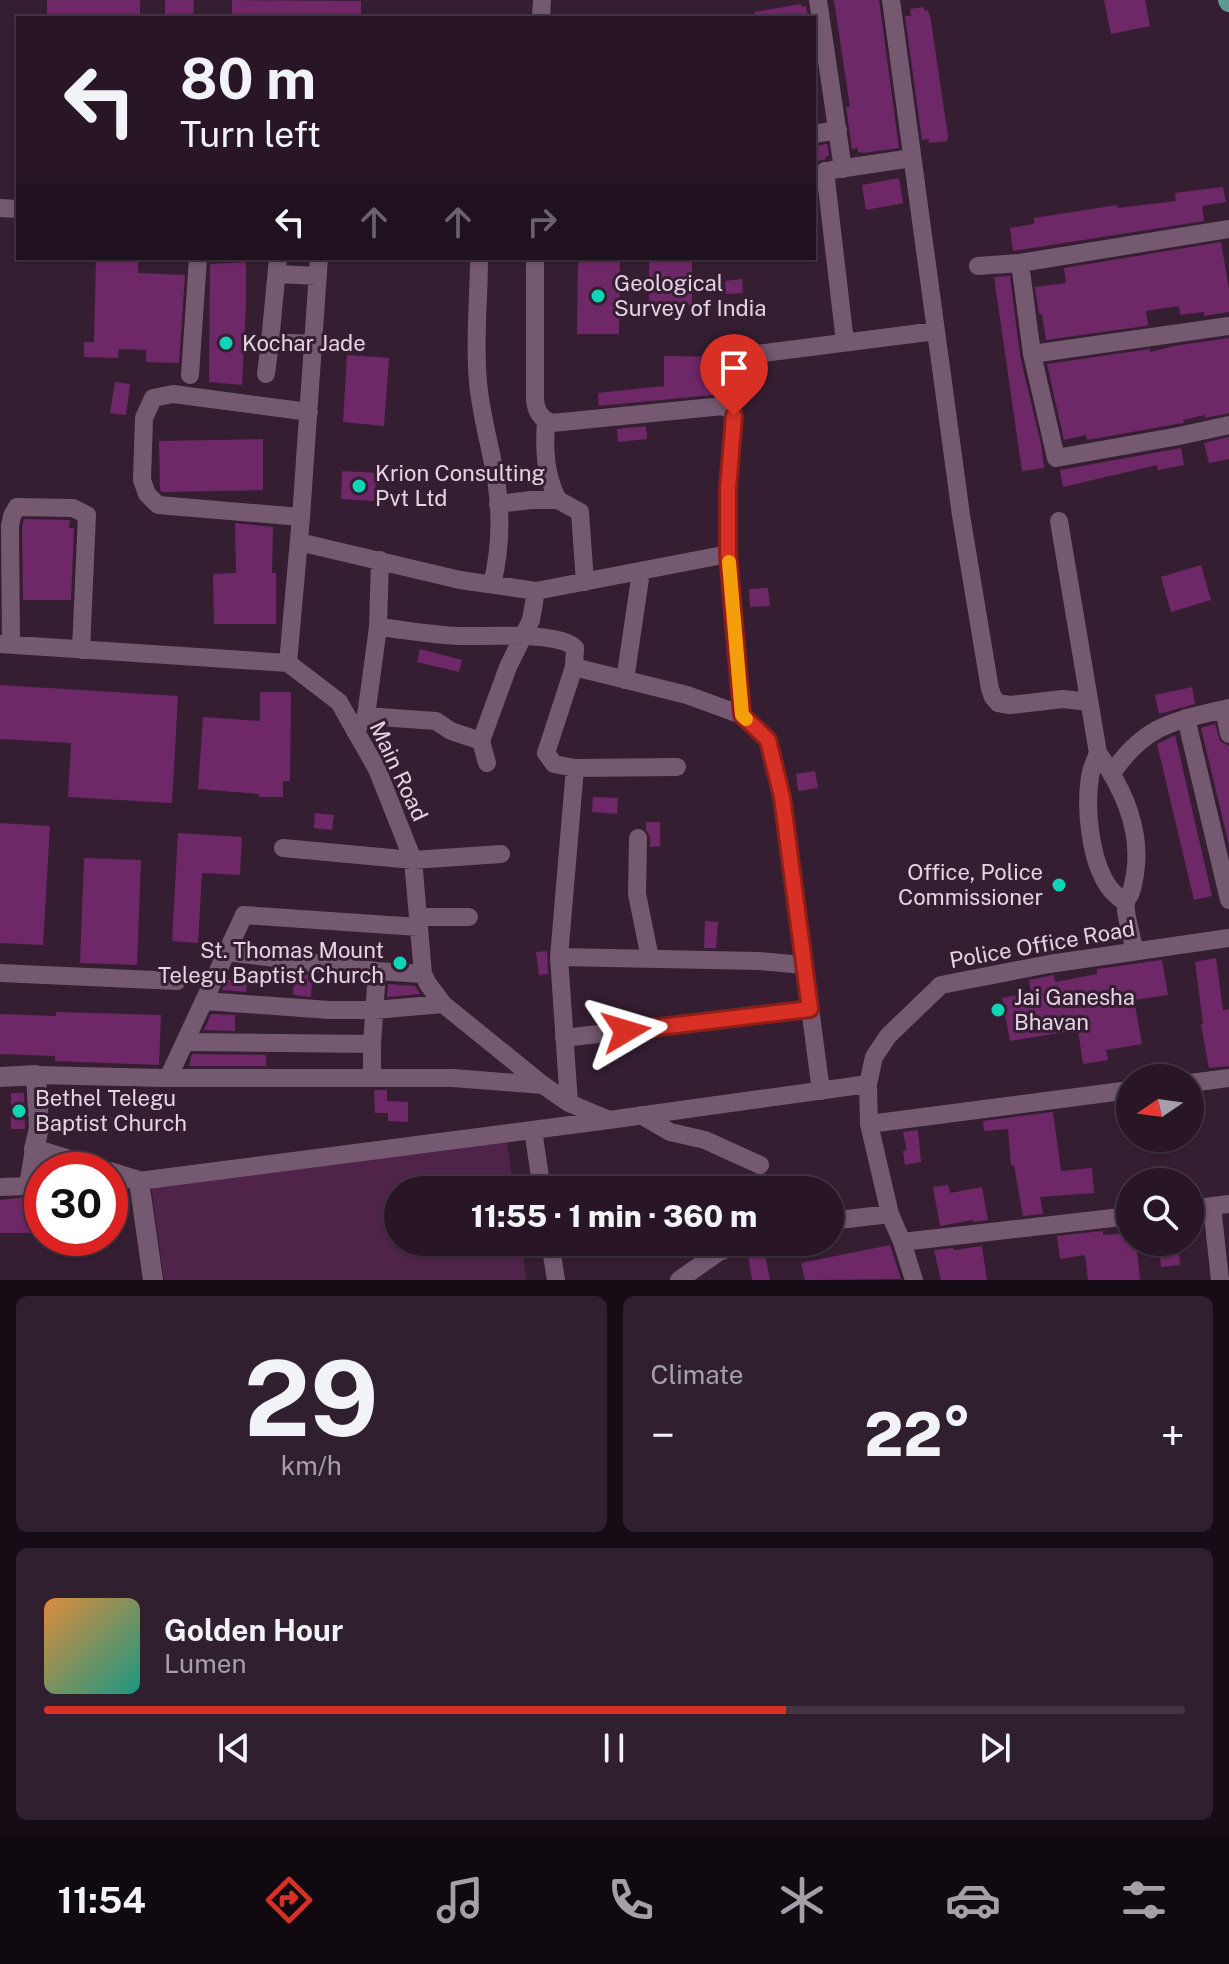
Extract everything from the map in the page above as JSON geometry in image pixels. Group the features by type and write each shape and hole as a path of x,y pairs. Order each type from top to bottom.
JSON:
{"main road":[{"path":"0,1077 36,1075 39,1128 34,1149 44,1152"},
{"path":"128,1178 139,1181 153,1280"}],"street":[{"path":"818,0 823,99 838,130 828,171 845,342"},
{"path":"891,0 961,515 993,697 998,703 1010,705 1063,699 1089,702"},
{"path":"816,134 838,130"},
{"path":"828,171 912,158"},
{"path":"978,266 1020,263 1229,229"},
{"path":"190,375 198,260"},
{"path":"479,260 477,377 498,504 497,562 492,584"},
{"path":"535,260 535,400 536,409 546,422 546,461 558,500"},
{"path":"1020,263 1032,354 1056,458 1229,425"},
{"path":"81,650 87,515 73,508 17,507 10,526 5,645 81,650 288,663 319,267 278,266 266,374"},
{"path":"1032,354 1229,326"},
{"path":"756,354 936,331"},
{"path":"270,342 313,344"},
{"path":"301,517 158,505 147,494 142,480 144,418 153,398 173,394 309,412"},
{"path":"546,422 723,406 732,411 728,554 742,715"},
{"path":"498,504 558,500 580,512 585,582"},
{"path":"1059,521 1098,753 1127,803 1136,850 1136,872 1126,903"},
{"path":"299,542 460,580 536,591 728,554"},
{"path":"380,560 378,627 360,723 436,721 451,731 481,741"},
{"path":"625,680 641,572"},
{"path":"487,763 481,741 508,667 531,620 536,591"},
{"path":"378,627 459,636 524,636 572,644 575,648 574,667 546,753 554,764 575,768 677,767"},
{"name":"Main Road","path":"288,663 339,702 360,723 413,860 423,974 428,984 443,1004 543,1085 569,1103 609,1120"},
{"path":"574,667 687,695 742,715 768,740 782,797 821,1091"},
{"path":"1112,773 1142,737 1186,718 1226,709 1229,734"},
{"path":"1186,718 1229,900"},
{"path":"1098,753 1090,774 1089,818 1095,852 1109,887 1126,903 1135,952"},
{"path":"569,1103 559,957 575,768"},
{"path":"638,838 637,894 650,958"},
{"path":"283,848 413,860 501,854"},
{"path":"168,1078 244,915 418,922 469,917"},
{"name":"Police Office Road","path":"868,1084 874,1057 888,1036 941,985 1049,964 1229,938"},
{"path":"226,952 423,974"},
{"path":"559,957 759,961 804,965"},
{"path":"372,1077 377,971"},
{"path":"0,973 177,981"},
{"path":"204,1001 329,1010 375,1010 443,1004"},
{"path":"564,1038 810,1009"},
{"path":"186,1042 372,1044"},
{"path":"36,1075 453,1078 543,1085"},
{"path":"1204,1081 1229,1078"},
{"path":"139,1181 868,1084 869,1124 890,1214 914,1280"},
{"path":"869,1124 1116,1092"},
{"path":"641,1115 670,1132 705,1140 760,1165"},
{"path":"533,1130 540,1176"},
{"path":"0,1187 28,1186 34,1149"},
{"path":"1220,1280 1221,1205"},
{"path":"844,1219 890,1214"},
{"path":"902,1242 1116,1218"},
{"path":"552,1256 556,1280"},
{"path":"679,1280 713,1256"}],"shaded area":[{"path":"506,1136 512,1176 384,1176 384,1256 523,1256 526,1280 164,1280 151,1185"}],"building":[{"path":"47,0 140,0 140,16 47,16"},
{"path":"165,0 194,0 193,16 165,16"},
{"path":"232,0 361,1 361,16 232,16"},
{"path":"834,0 879,0 899,148 862,153 858,152 858,148 852,149 846,107 850,107"},
{"path":"1104,0 1145,0 1150,26 1111,34"},
{"path":"801,4 802,7 806,6 808,16 755,16 754,12"},
{"path":"924,7 930,15 948,136 947,141 929,143 929,139 922,140 905,16 911,16 910,9"},
{"path":"827,144 829,156 825,156 826,159 816,162 816,146"},
{"path":"899,178 903,203 866,210 862,185"},
{"path":"1223,187 1226,202 1202,206 1204,221 1013,251 1010,228 1034,224 1034,218 1117,205 1118,208 1176,201 1175,193"},
{"path":"1221,242 1229,290 1229,312 1204,316 1204,312 1180,315 1179,306 1146,311 1148,325 1145,326 1046,340 1035,287 1066,283 1064,268"},
{"path":"96,260 138,260 138,273 185,275 179,363 146,362 146,350 119,349 118,358 84,357 84,342 94,342"},
{"name":"Geological Survey of India","path":"578,260 620,260 619,334 577,334"},
{"name":"Geological Survey of India","path":"649,260 692,260 692,305 649,304"},
{"name":"Kochar Jade","path":"246,262 242,385 209,382 210,264"},
{"path":"1010,276 1020,356 1044,468 1022,471 994,277"},
{"path":"742,279 743,293 726,294 725,281"},
{"path":"1229,338 1229,413 1205,418 1205,415 1183,420 1184,423 1087,440 1086,435 1064,440 1047,364 1150,349 1150,352"},
{"path":"347,355 389,358 384,426 343,422"},
{"path":"664,356 732,357 734,398 722,394 599,406 598,393 664,386"},
{"path":"115,382 130,384 126,415 110,413"},
{"path":"646,426 647,439 618,442 617,429"},
{"path":"1229,437 1229,459 1209,463 1204,443"},
{"path":"263,439 263,490 160,490 159,441"},
{"path":"1181,448 1184,465 1158,470 1157,465 1063,487 1060,470"},
{"name":"Krion Consulting Pvt Ltd","path":"342,471 377,473 374,501 341,499"},
{"path":"24,519 70,520 69,528 74,528 71,600 23,600"},
{"path":"235,523 273,527 272,573 276,573 276,624 214,624 213,574 236,573"},
{"path":"1201,565 1211,600 1171,612 1161,577"},
{"path":"768,588 770,606 750,607 749,589"},
{"path":"420,649 462,660 459,672 417,662"},
{"path":"0,685 178,696 172,803 68,797 71,743 0,739"},
{"path":"1192,687 1195,704 1159,714 1155,695"},
{"path":"260,692 291,692 290,781 283,781 283,797 198,789 203,717 260,721"},
{"path":"1215,724 1220,741 1229,746 1229,845 1201,728"},
{"path":"1175,735 1212,896 1194,900 1157,744"},
{"path":"815,771 818,788 798,791 796,774"},
{"path":"593,797 618,798 617,814 592,812"},
{"path":"315,813 334,815 332,830 314,828"},
{"path":"646,822 660,822 660,846 650,847"},
{"path":"0,823 50,826 43,945 0,943"},
{"path":"178,833 242,837 240,875 202,873 198,943 172,941"},
{"path":"84,858 141,860 137,965 80,963"},
{"path":"705,921 718,922 716,948 704,948"},
{"path":"547,951 548,974 539,975 536,952"},
{"path":"1216,958 1223,1010 1229,1009 1229,1066 1209,1068 1195,962"},
{"path":"1162,960 1168,995 1134,1000 1142,1044 1106,1050 1108,1060 1083,1064 1078,1030 1010,1041 1002,998 1031,993 1029,980 1054,975 1055,982 1097,974 1097,969"},
{"path":"261,969 308,974 308,981 312,982 311,997 293,995 294,979 260,979"},
{"path":"227,980 247,981 246,992 222,990"},
{"path":"388,984 415,986 420,994 387,997"},
{"path":"56,1012 161,1015 159,1065 55,1061 55,1056 0,1054 0,1014 56,1016"},
{"path":"211,1014 235,1015 235,1031 204,1030"},
{"path":"192,1054 266,1055 266,1066 189,1066"},
{"path":"374,1090 387,1090 387,1101 408,1102 408,1122 388,1121 388,1113 375,1113"},
{"name":"Bethel Telegu Baptist Church","path":"11,1093 24,1093 25,1129 11,1129"},
{"path":"1053,1112 1061,1171 1092,1168 1094,1193 1040,1197 1043,1214 1023,1216 1014,1165 1011,1165 1008,1129 984,1131 983,1121"},
{"path":"918,1130 921,1162 905,1165 903,1151 907,1150 903,1132"},
{"path":"948,1185 950,1193 982,1187 988,1220 940,1226 933,1187"},
{"path":"24,1197 24,1233 0,1233 0,1200"},
{"path":"1103,1231 1103,1235 1116,1234 1116,1256 1137,1256 1140,1280 1088,1280 1085,1255 1060,1259 1057,1236"},
{"path":"890,1245 901,1279 805,1280 801,1263"},
{"path":"982,1246 987,1280 941,1280 934,1250"},
{"path":"748,1256 765,1256 770,1280 752,1280"},
{"path":"1160,1256 1179,1256 1180,1265 1161,1267"}],"slow traffic":[{"path":"729,562 742,715 746,719"}],"place":[{"name":"Geological Survey of India","path":"598,296"},
{"name":"Kochar Jade","path":"226,343"},
{"name":"Krion Consulting Pvt Ltd","path":"359,486"},
{"name":"Office, Police Commissioner","path":"1059,885"},
{"name":"St. Thomas Mount Telegu Baptist Church","path":"400,963"},
{"name":"Jai Ganesha Bhavan","path":"998,1010"},
{"name":"Bethel Telegu Baptist Church","path":"19,1111"}],"route":[{"path":"626,1031 810,1009 782,797 768,740 742,715 728,554 728,488 734,416"}]}
